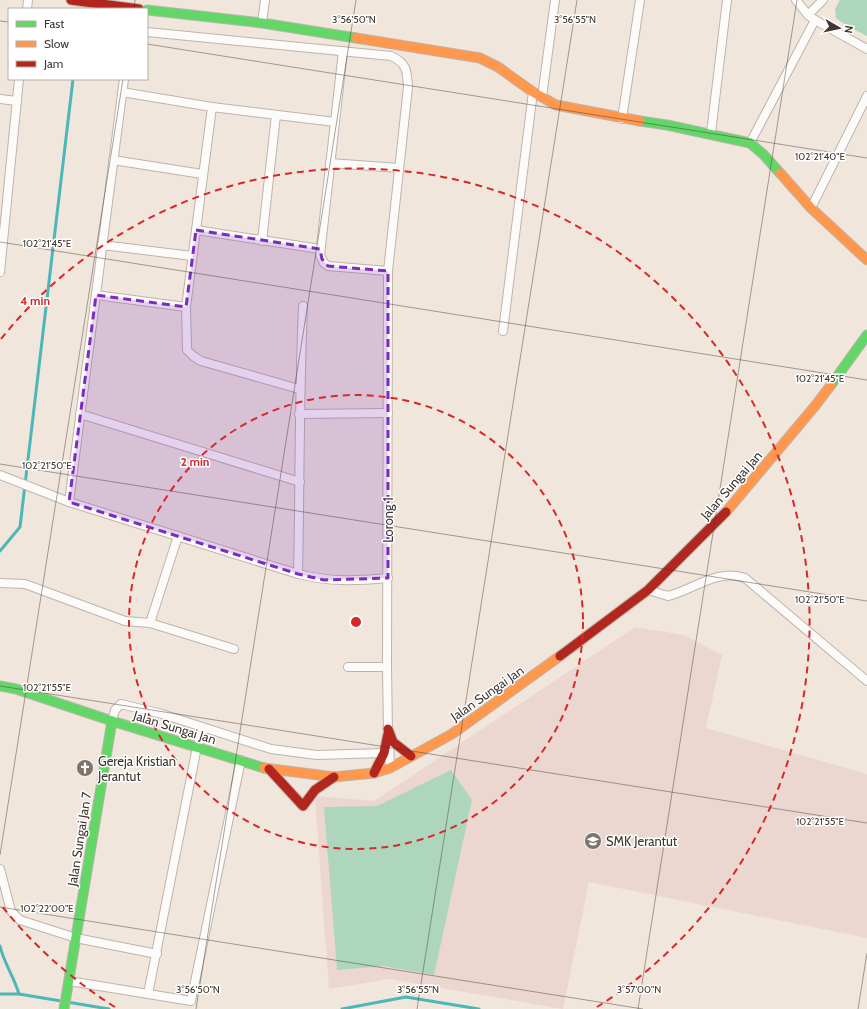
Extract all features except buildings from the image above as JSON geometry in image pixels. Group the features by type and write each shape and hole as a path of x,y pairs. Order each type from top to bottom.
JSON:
{"main road":[{"path":"71,0 127,8"},
{"path":"148,10 262,23 480,58 498,67 533,92 556,105 570,110 711,133 750,143 763,154 811,208 867,260"},
{"name":"Jalan Sungai Jan","path":"0,686 23,691 112,721 269,769 334,777 374,773 390,768 452,734 490,708 648,590 720,519 810,411 867,335"},
{"name":"Jalan Sungai Jan 7","path":"64,1009 112,721"},
{"path":"388,731 393,742 411,756"},
{"path":"374,773 384,753 388,731"},
{"path":"269,769 303,806 314,790 334,777"}],"street":[{"path":"262,23 265,0"},
{"path":"542,97 555,0"},
{"path":"622,119 640,0"},
{"path":"711,133 727,0"},
{"path":"796,0 808,15 815,20 867,49"},
{"path":"808,15 823,0"},
{"path":"750,143 815,20"},
{"name":"Lorong 1","path":"148,32 391,56 400,60 405,66 408,87 388,272 387,667 390,768"},
{"path":"343,51 320,249 322,260 328,266 388,272"},
{"path":"0,272 20,80"},
{"path":"69,502 124,80"},
{"path":"122,92 212,107 335,122"},
{"path":"503,331 533,92"},
{"path":"811,208 867,96"},
{"path":"0,98 17,101"},
{"path":"212,107 202,174 186,307 187,350 201,361 299,389"},
{"path":"262,241 276,115"},
{"path":"113,160 202,174"},
{"path":"330,163 399,168"},
{"path":"196,230 320,249"},
{"path":"102,245 192,256"},
{"path":"96,295 186,307"},
{"path":"298,574 300,482 299,389 303,306"},
{"path":"299,414 388,413"},
{"path":"80,414 300,482"},
{"path":"0,475 69,502 298,574 330,581 388,578"},
{"path":"150,623 178,536"},
{"path":"648,590 668,596 678,594 714,578 728,575 745,578 867,681"},
{"path":"0,583 25,584 125,621 150,623 234,649"},
{"path":"348,667 387,667"},
{"path":"112,721 115,710 121,704 162,714 271,749 316,755 384,753"},
{"path":"148,994 197,747 204,728"},
{"path":"69,983 191,1001 241,760"},
{"path":"0,869 9,903 15,917 76,938 157,954"}],"highlighted area":[{"path":"196,230 320,249 322,259 328,266 388,271 388,578 324,580 298,574 69,502 96,295 186,307"}],"shaded area":[{"name":"SMK Jerantut","path":"635,627 684,635 722,655 706,728 867,774 867,938 589,882 563,1009 389,979 329,989 315,796 374,801"}],"green space":[{"path":"840,0 867,0 867,36 847,26 836,18 835,9"},
{"path":"451,770 472,800 434,975 384,966 337,970 324,807 377,806"}],"waterway":[{"path":"0,551 20,527 73,80"},
{"path":"0,946 19,994"},
{"path":"0,994 19,994 109,1009"},
{"path":"342,1009 406,997 479,1009"}],"traffic: fast":[{"path":"148,10 262,23 356,38"},
{"path":"640,121 667,125 750,143 763,154 780,173"},
{"path":"831,385 867,335"},
{"path":"0,686 16,689 112,721 264,768"},
{"path":"64,1009 112,721"}],"traffic: slow":[{"path":"356,38 480,58 498,67 533,92 556,105 640,121"},
{"path":"780,173 811,208 867,260"},
{"path":"726,512 831,385"},
{"path":"264,768 334,777 374,773 390,768 452,734 560,656"}],"traffic: jam":[{"path":"71,0 131,8"},
{"path":"560,656 648,590 726,512"},
{"path":"388,729 393,742 411,756"},
{"path":"374,773 384,753 388,734"},
{"path":"269,769 303,806 315,790 334,777"}],"place":[{"name":"Gereja Kristian Jerantut","path":"85,768"},
{"name":"SMK Jerantut","path":"593,841"}]}
